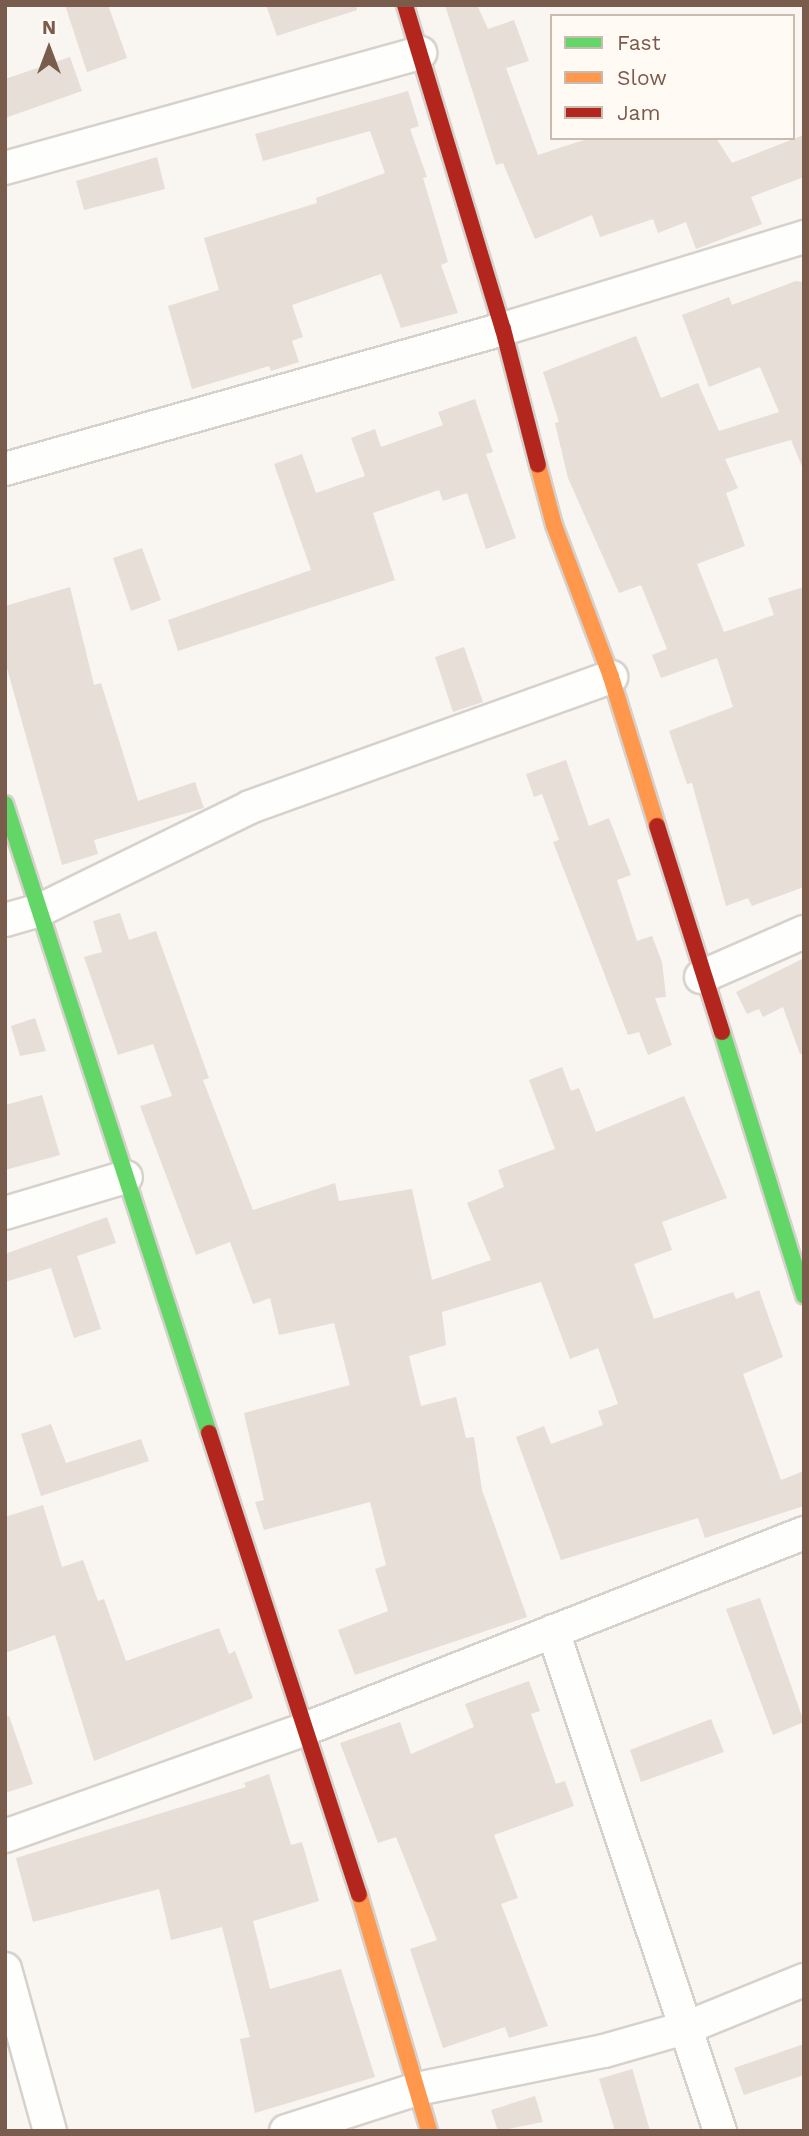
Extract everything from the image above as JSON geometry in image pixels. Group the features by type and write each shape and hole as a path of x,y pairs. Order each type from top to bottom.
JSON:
{"street":[{"path":"405,5 503,329 554,525 611,677 701,977 804,1296"},
{"path":"5,168 420,53"},
{"path":"5,469 503,329 804,237"},
{"path":"5,920 40,910 250,807 611,677"},
{"path":"5,804 305,1728 429,2131"},
{"path":"701,977 804,932"},
{"path":"5,1213 126,1177"},
{"path":"5,1836 305,1728 804,1533"},
{"path":"553,1631 688,2027 720,2131"},
{"path":"5,1969 50,2131"},
{"path":"286,2131 417,2090 604,2051 688,2027 804,1980"}],"building":[{"path":"65,5 108,5 127,58 87,72"},
{"path":"266,5 356,5 357,10 277,36"},
{"path":"445,5 477,5 488,29 514,20 529,61 506,68 538,155 584,140 717,140 732,163 804,135 804,177 751,197 762,224 696,249 686,222 658,233 653,219 600,237 592,215 535,239 503,163 496,165"},
{"path":"70,57 82,91 5,118 5,79"},
{"path":"408,91 419,126 410,129 427,177 423,178 448,262 441,265 458,313 401,328 381,274 292,305 303,337 292,341 299,362 271,371 269,366 192,389 168,306 219,290 204,238 317,203 316,198 385,173 370,131 263,161 255,134"},
{"path":"157,157 165,189 84,210 76,181"},
{"path":"796,281 804,282 804,471 791,440 725,459 738,488 726,493 745,546 697,564 724,632 774,615 768,598 804,587 804,887 752,906 748,898 726,906 692,783 687,784 669,731 733,707 717,658 661,678 652,655 667,649 641,585 619,593 568,478 555,423 559,422 543,372 636,336 661,398 698,383 719,431 779,412 760,367 709,387 682,315 729,297 732,305"},
{"path":"475,399 493,452 486,454 516,538 486,549 467,493 443,501 439,490 373,513 395,580 178,651 168,620 311,570 274,464 302,454 316,493 365,476 351,438 375,429 381,447 443,425 438,412"},
{"path":"142,548 161,600 131,611 113,558"},
{"path":"70,587 94,685 101,683 138,801 195,782 204,808 94,840 98,854 62,865 5,661 5,606"},
{"path":"464,647 483,702 453,712 435,657"},
{"path":"566,760 589,826 609,818 631,875 617,880 637,941 652,936 662,962 666,997 655,998 672,1045 648,1055 639,1032 628,1035 553,842 559,840 542,794 534,797 526,774"},
{"path":"120,913 129,940 156,931 209,1078 203,1080 253,1210 335,1183 339,1201 412,1189 432,1280 491,1260 467,1203 504,1187 498,1170 555,1149 529,1080 562,1067 571,1091 579,1088 596,1132 684,1096 727,1198 662,1222 672,1250 634,1264 654,1319 733,1292 736,1299 759,1290 783,1357 743,1374 781,1480 804,1471 804,1506 705,1538 698,1518 561,1560 516,1437 544,1426 551,1444 603,1425 598,1411 618,1404 598,1348 570,1359 541,1282 442,1312 446,1345 409,1356 421,1406 456,1397 466,1438 474,1437 482,1490 527,1617 355,1675 338,1630 388,1611 375,1569 386,1565 370,1502 264,1530 255,1502 264,1500 244,1413 350,1385 334,1323 279,1335 270,1298 253,1304 230,1242 196,1255 140,1106 172,1096 153,1044 118,1055 84,957 102,952 93,921"},
{"path":"804,958 804,1053 800,1054 783,1007 763,1017 759,1009 747,1014 736,992"},
{"path":"35,1018 46,1051 20,1056 11,1026"},
{"path":"42,1095 60,1155 5,1170 5,1105"},
{"path":"107,1217 116,1243 77,1256 101,1329 74,1338 51,1268 5,1282 5,1254"},
{"path":"51,1424 66,1463 141,1439 149,1461 41,1496 21,1434"},
{"path":"43,1505 62,1567 83,1560 98,1601 104,1599 126,1661 219,1628 229,1654 235,1651 253,1698 94,1761 55,1635 5,1653 5,1517"},
{"path":"760,1598 804,1722 773,1735 726,1609"},
{"path":"529,1681 540,1711 531,1714 556,1784 565,1781 574,1806 494,1835 518,1898 501,1904 548,2026 509,2038 505,2027 443,2048 410,1949 437,1940 396,1837 378,1843 340,1743 400,1722 411,1754 474,1727 465,1704"},
{"path":"9,1716 33,1784 5,1793 5,1717"},
{"path":"711,1719 724,1752 641,1782 630,1750"},
{"path":"269,1774 291,1845 302,1842 319,1901 253,1921 270,1989 341,1969 375,2077 255,2113 240,2039 250,2037 222,1927 171,1940 159,1889 33,1922 16,1858 246,1787 244,1783"},
{"path":"804,2044 804,2075 744,2095 734,2068"},
{"path":"632,2069 650,2131 615,2131 599,2079"},
{"path":"535,2096 543,2122 498,2131 491,2110"}],"traffic: fast":[{"path":"5,804 209,1433"},
{"path":"722,1032 804,1296"}],"traffic: slow":[{"path":"538,465 554,525 611,677 657,826"},
{"path":"359,1894 429,2131"}],"traffic: jam":[{"path":"405,5 503,329 538,465"},
{"path":"657,826 722,1032"},
{"path":"209,1433 359,1894"}]}
